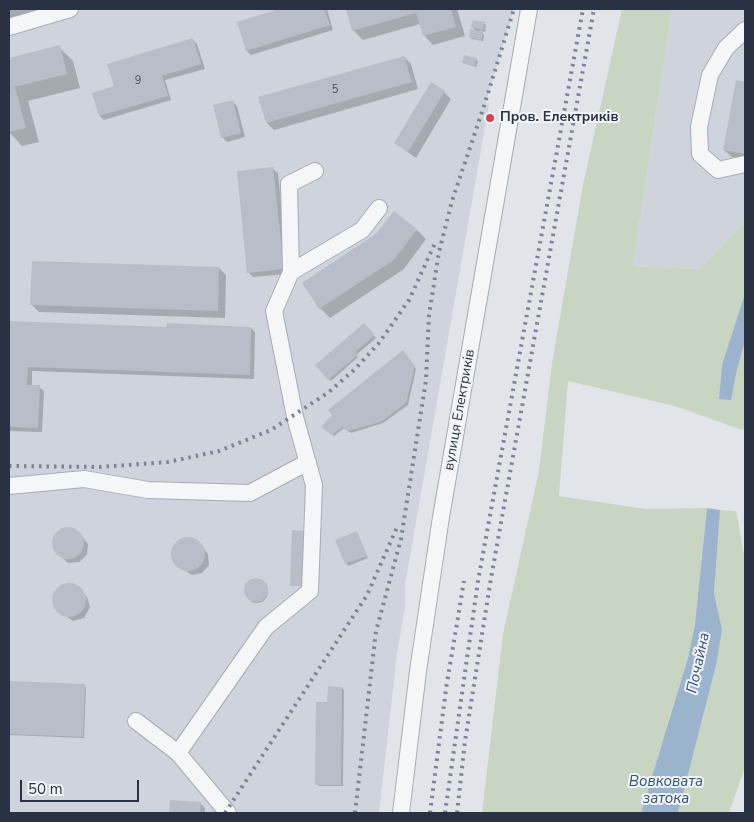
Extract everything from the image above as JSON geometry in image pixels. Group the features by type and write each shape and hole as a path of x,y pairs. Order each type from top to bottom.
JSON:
{"street":[{"path":"9,27 70,9"},
{"name":"вулиця Електриків","path":"401,813 418,671 441,517 529,9"},
{"path":"745,30 726,48 710,75 699,127 700,154 718,170 745,164"},
{"path":"178,753 266,627 310,591 314,485 295,417 274,311 291,272 288,184 315,171"},
{"path":"291,272 362,230 380,208"},
{"path":"9,486 84,479 148,490 250,493 308,462"},
{"path":"136,721 178,753 228,813"}],"shaded area":[{"path":"9,9 514,9 486,102 489,104 405,585 405,607 397,654 379,813 9,813"},
{"path":"672,9 745,9 745,222 700,269 633,266"}],"green space":[{"path":"622,9 672,9 633,266 700,269 745,222 745,428 742,430 675,406 568,381 559,496 646,509 707,508 695,624 688,658 641,813 482,813 503,634 539,471 552,363 583,185"},
{"path":"720,510 736,511 745,560 745,767 729,813 678,813 722,630 714,593"}],"water":[{"path":"745,294 745,341 731,400 719,399 722,365"},
{"name":"Вовковата затока","path":"707,508 720,510 714,593 722,630 716,665 678,813 641,813 688,658 695,624"}],"building":[{"path":"279,9 324,9 330,25 246,51 237,22"},
{"path":"346,9 451,9 456,27 423,36 416,13 352,31"},
{"path":"473,20 485,22 483,30 471,27"},
{"path":"470,29 483,32 481,40 469,37"},
{"path":"193,38 201,64 162,76 168,96 99,116 92,93 114,86 107,64"},
{"path":"60,45 67,74 15,87 26,128 9,132 9,58"},
{"path":"464,55 476,58 475,66 462,63"},
{"path":"404,56 412,82 266,123 258,97"},
{"path":"736,80 745,82 745,154 723,150"},
{"path":"431,82 445,91 408,152 394,143"},
{"path":"233,100 241,133 221,138 213,105"},
{"path":"273,167 284,269 247,273 237,171"},
{"path":"394,211 417,229 394,260 319,309 302,283 377,233"},
{"path":"32,261 219,267 218,311 30,305"},
{"path":"9,321 166,327 167,323 251,327 250,375 28,367 27,385 40,385 38,428 9,427"},
{"path":"364,323 375,335 355,352 358,355 328,380 315,365"},
{"path":"403,350 415,366 406,403 381,422 348,431 342,427 332,435 321,427 332,415 328,410"},
{"path":"68,527 80,531 84,543 80,555 68,559 56,555 52,543 56,531"},
{"path":"292,530 306,531 304,586 290,586"},
{"path":"357,531 367,556 345,564 335,540"},
{"path":"188,537 200,542 205,554 200,566 188,571 176,566 171,554 176,542"},
{"path":"256,578 264,582 268,590 264,598 256,602 248,598 244,590 248,582"},
{"path":"69,583 81,588 86,600 81,612 69,617 57,612 52,600 57,588"},
{"path":"9,681 85,684 83,737 9,734"},
{"path":"328,686 342,687 341,785 315,785 316,702 327,702"},
{"path":"170,800 201,802 200,813 169,813"}],"railway":[{"path":"355,813 376,631 401,539 426,380 429,315 439,252 452,201 514,9"},
{"path":"445,813 478,581 583,9"},
{"path":"457,813 465,741 491,578 594,9"},
{"path":"9,466 100,467 168,462 219,451 271,430 329,392 355,369 379,343 409,300 436,241"},
{"path":"225,813 367,595 398,525"},
{"path":"430,813 446,689 464,581"}],"place":[{"name":"Пров. Електриків","path":"490,118"}],"water label":[{"name":"Почайна","path":"699,663"}]}
